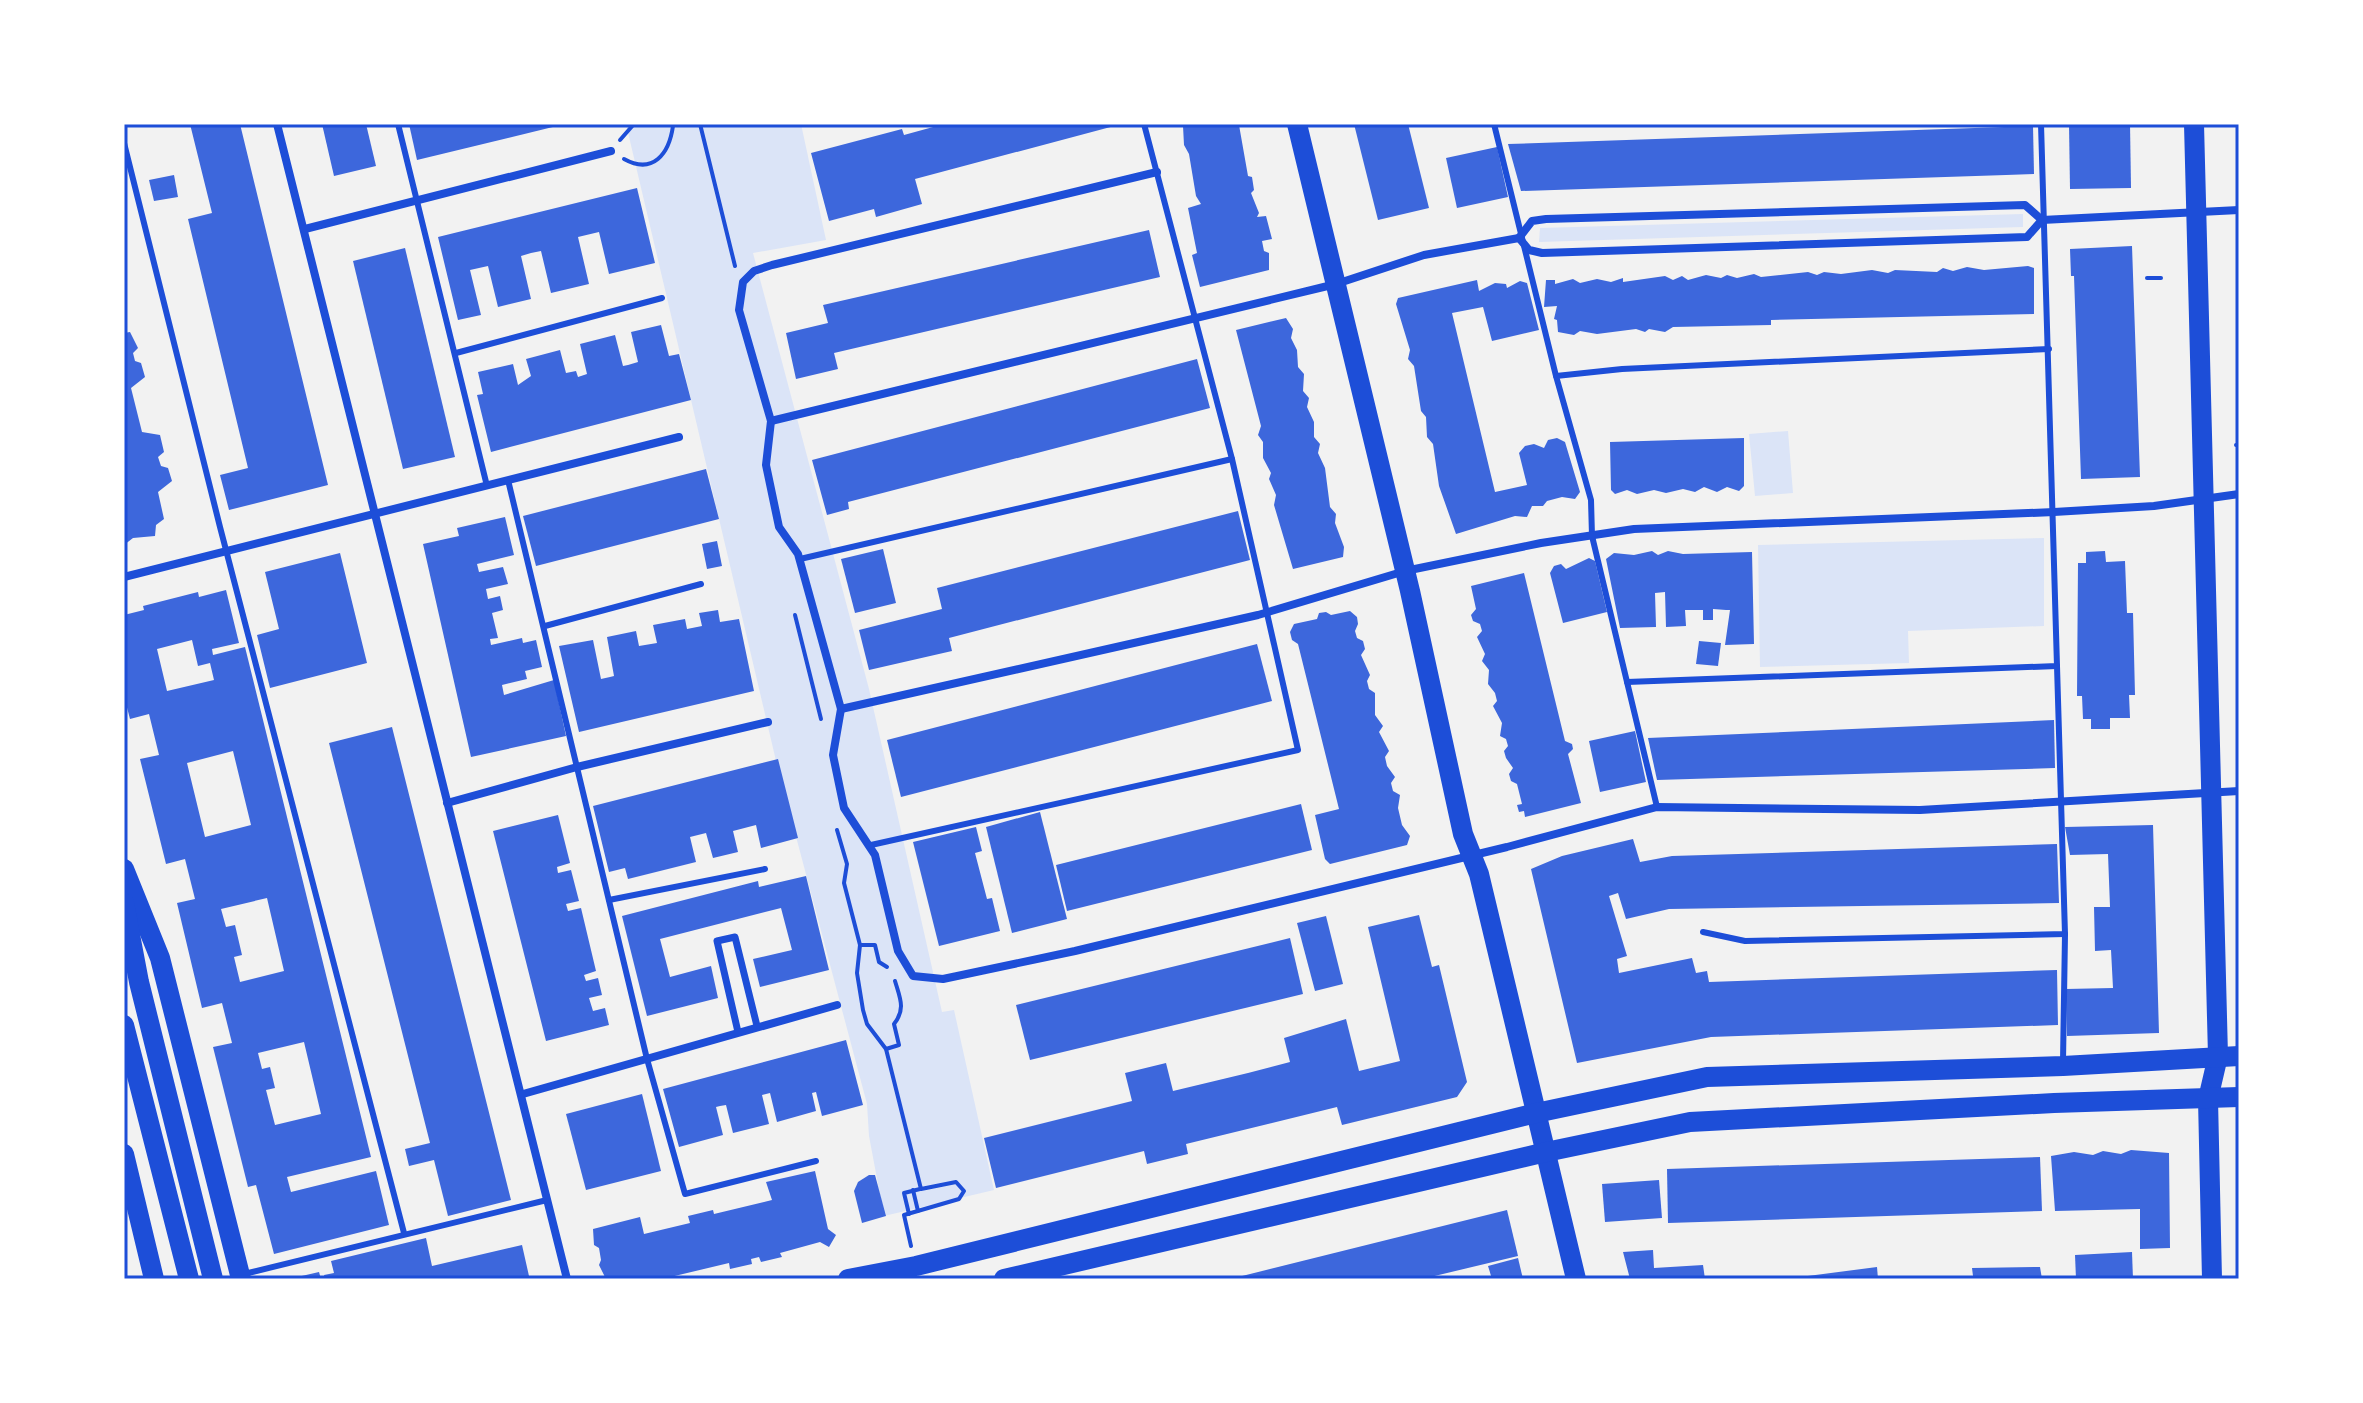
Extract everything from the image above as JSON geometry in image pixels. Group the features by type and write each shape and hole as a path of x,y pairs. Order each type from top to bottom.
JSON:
{"main road":[{"path":"1297,124 1405,571 1463,834 1472,853 1576,1279"},
{"path":"1004,1279 1546,1152 1713,1120 2039,1103 2239,1097 2229,1056 2214,792 2194,124"},
{"path":"124,869 160,958 240,1277"},
{"path":"124,903 139,982 213,1279"},
{"path":"124,1025 189,1279"},
{"path":"848,1279 916,1266 1536,1113 1707,1077 2063,1066 2229,1056"},
{"path":"2212,1279 2208,1099 2229,1056"},
{"path":"124,1154 154,1279"}],"street":[{"path":"277,124 567,1279"},
{"path":"305,229 611,151"},
{"path":"1157,172 754,271 743,282 739,310 771,421 766,465 779,527 800,559 841,709 833,750 841,792 848,817 871,845 900,957 909,973 921,979 943,979 1075,951 1657,807 1920,810 2239,791"},
{"path":"771,421 1336,284 1424,255 1519,238 1532,221 2025,205 2042,220 2196,215 2239,210"},
{"path":"1519,238 1529,250 1542,253 2027,237 2042,220"},
{"path":"124,577 679,437"},
{"path":"841,709 1267,612 1405,571 1634,529 2054,512 2239,494"},
{"path":"447,803 577,767 768,722"},
{"path":"738,1032 717,941 735,937 757,1026"},
{"path":"523,1094 837,1005"}],"lane":[{"path":"398,124 487,486"},
{"path":"871,845 1298,750 1232,459 1144,124"},
{"path":"1494,124 1519,238 1591,500 1592,536 1657,807"},
{"path":"2041,124 2065,934 2063,1066"},
{"path":"124,143 226,551 404,1233"},
{"path":"456,353 662,298"},
{"path":"1556,376 1622,369 2049,349"},
{"path":"800,559 1232,459"},
{"path":"508,480 647,1059 685,1194 816,1161"},
{"path":"545,626 701,584"},
{"path":"1627,682 2057,666"},
{"path":"609,900 765,869"},
{"path":"1703,932 1745,941 2065,934"},
{"path":"240,1277 404,1233 547,1200"}],"path":[{"path":"611,151 634,164 650,165 667,149 670,125 697,124 735,273"},
{"path":"2147,278 2161,278"},
{"path":"793,606 822,723"},
{"path":"847,864 844,883 860,945 857,973 863,1010 867,1024 886,1049 921,1189"},
{"path":"860,945 875,945 881,965 889,966"},
{"path":"886,1049 899,1045 894,1024 902,1011 892,974"},
{"path":"909,1214 904,1193 956,1182 964,1191 959,1199 909,1214 904,1215 912,1247"},
{"path":"913,1190 918,1211"}],"shaded area":[{"path":"626,124 801,124 826,240 753,253 869,689 942,1012 954,1010 994,1190 884,1216 869,1136 867,1104 777,765"},
{"path":"2023,214 2023,227 1539,242 1540,228"},
{"path":"1788,431 1793,493 1755,496 1749,434"},
{"path":"2044,538 2044,626 1908,631 1909,663 1760,667 1758,545"}],"building":[{"path":"190,124 240,124 328,485 229,510 220,475 248,468 188,219 212,213"},
{"path":"322,124 366,124 376,166 334,176"},
{"path":"409,124 560,124 561,125 417,160"},
{"path":"944,124 1118,125 915,179 922,204 876,217 874,209 829,221 811,153 902,129 904,135"},
{"path":"1179,124 1239,125 1248,176 1252,177 1254,190 1251,193 1259,213 1257,217 1266,216 1272,239 1262,241 1264,251 1269,253 1269,270 1200,287 1192,255 1197,253 1188,208 1201,204 1196,196 1189,154 1184,145 1183,126"},
{"path":"1354,124 1408,124 1429,208 1378,220"},
{"path":"2069,124 2130,124 2131,188 2070,189"},
{"path":"2033,126 2034,174 2006,175 1521,191 1508,144"},
{"path":"1497,147 1508,197 1457,208 1446,158"},
{"path":"174,175 178,197 154,201 149,180"},
{"path":"637,188 655,263 609,274 599,232 578,237 589,284 551,293 541,251 531,253 521,256 531,299 498,307 488,266 470,270 481,315 458,320 438,237"},
{"path":"1149,230 1160,277 834,353 838,369 796,379 786,333 828,323 823,305"},
{"path":"2132,246 2140,477 2081,479 2074,276 2071,276 2070,249"},
{"path":"405,248 455,457 403,469 353,261"},
{"path":"1967,267 1984,270 2034,268 2034,314 1771,320 1771,325 1673,327 1665,332 1649,329 1645,332 1636,329 1597,334 1580,331 1574,335 1558,332 1557,320 1554,319 1557,306 1544,307 1546,280 1555,280 1555,284 1573,279 1580,283 1597,279 1611,282 1623,278 1623,282 1665,276 1673,280 1682,276 1688,280 1706,275 1737,278 1754,274 1761,277 1872,270 1888,273 1895,270 1937,272 1943,268 1953,271"},
{"path":"1477,280 1479,291 1495,283 1506,284 1507,288 1520,281 1527,283 1539,330 1492,341 1483,307 1452,313 1495,492 1527,485 1519,453 1525,446 1534,444 1544,448 1548,440 1557,438 1565,442 1580,492 1575,499 1562,497 1547,501 1543,506 1532,506 1527,517 1515,516 1456,534 1439,486 1433,444 1427,437 1426,417 1421,411 1414,366 1408,359 1410,350 1396,304 1398,298"},
{"path":"1286,318 1293,329 1291,338 1297,350 1298,367 1304,374 1303,391 1309,398 1307,407 1314,422 1314,437 1320,444 1318,453 1325,468 1330,507 1336,514 1335,523 1344,547 1343,557 1293,569 1274,505 1276,495 1269,479 1271,473 1263,458 1263,442 1258,435 1261,426 1236,330"},
{"path":"661,325 669,356 679,354 691,400 491,452 477,395 483,394 478,372 513,364 518,385 531,376 526,359 560,350 566,373 576,371 578,377 587,374 580,344 615,335 623,366 628,365 638,362 631,332"},
{"path":"130,332 138,348 133,353 135,361 141,363 145,377 131,388 142,432 160,435 164,452 158,457 161,466 168,468 172,481 158,492 164,519 156,525 155,536 133,538 124,545 124,333"},
{"path":"1197,359 1210,408 848,502 849,509 827,515 812,460"},
{"path":"1744,438 1744,486 1739,491 1727,487 1717,492 1704,487 1695,492 1683,489 1666,493 1654,490 1637,494 1627,490 1615,494 1611,490 1610,442"},
{"path":"706,469 719,519 536,566 523,516"},
{"path":"1238,511 1250,560 949,638 952,651 869,670 859,630 942,609 937,588"},
{"path":"505,517 514,555 477,564 479,572 503,567 508,584 486,589 488,599 500,596 503,610 492,613 498,638 490,639 491,645 522,638 523,643 536,640 542,667 525,671 527,679 502,685 504,695 554,680 566,736 471,757 423,544 459,536 457,528"},
{"path":"717,541 722,566 707,569 702,544"},
{"path":"883,549 896,603 855,613 841,559"},
{"path":"1652,551 1658,555 1668,551 1683,554 1752,552 1754,644 1725,645 1730,610 1713,609 1713,620 1703,620 1703,610 1685,610 1686,626 1666,627 1665,592 1655,593 1656,627 1620,628 1606,559 1614,553 1634,555"},
{"path":"2105,551 2106,562 2125,561 2127,613 2133,613 2135,695 2129,695 2130,718 2110,718 2110,729 2091,729 2091,719 2083,719 2082,696 2077,696 2078,563 2086,563 2086,552"},
{"path":"340,553 367,663 270,688 257,635 279,629 265,572"},
{"path":"1589,558 1595,561 1607,612 1563,623 1550,573 1554,566 1561,564 1566,569"},
{"path":"1524,573 1565,741 1572,744 1573,749 1568,754 1581,803 1525,817 1524,811 1519,812 1517,805 1522,804 1517,784 1511,781 1509,774 1513,768 1504,751 1508,746 1506,739 1500,736 1502,723 1493,706 1497,701 1488,684 1489,670 1482,661 1485,654 1477,637 1482,631 1471,615 1476,609 1471,586"},
{"path":"226,590 239,643 212,649 213,655 245,647 371,1157 287,1177 291,1192 376,1171 389,1225 274,1254 256,1185 248,1187 213,1047 232,1043 222,1003 202,1008 177,903 195,899 185,859 166,864 140,759 159,755 149,714 130,719 124,696 124,615 144,610 143,606 198,592 199,597","holes":["192,640 198,666 210,663 214,680 167,691 157,649","233,751 251,825 205,837 187,763","267,898 284,971 240,982 234,957 242,955 235,925 226,927 221,909","304,1042 321,1114 275,1125 266,1090 275,1088 270,1067 262,1069 258,1053"]},
{"path":"718,610 720,622 739,619 754,691 579,732 559,646 593,640 601,679 610,677 614,676 607,637 636,631 639,646 657,643 653,625 685,619 687,629 702,626 699,613"},
{"path":"1350,611 1357,617 1355,631 1365,649 1361,655 1370,675 1367,681 1369,689 1375,693 1375,715 1383,726 1379,732 1389,751 1385,757 1387,766 1395,777 1391,783 1393,791 1400,795 1398,808 1402,825 1410,836 1407,845 1330,864 1325,859 1315,815 1339,809 1298,644 1292,640 1290,632 1294,624 1317,619 1319,613 1331,615"},
{"path":"1699,641 1721,643 1718,666 1696,664"},
{"path":"1257,644 1272,701 901,797 887,740"},
{"path":"2054,720 2055,768 1657,780 1648,738"},
{"path":"392,727 511,1200 448,1216 434,1160 409,1166 405,1149 430,1143 329,743"},
{"path":"1635,731 1646,782 1600,792 1589,741"},
{"path":"778,759 798,838 761,848 756,825 733,831 738,852 713,858 706,833 690,837 696,862 628,879 625,868 609,872 593,806"},
{"path":"1301,804 1312,850 1067,911 1056,865"},
{"path":"1040,812 1067,919 1012,933 986,827"},
{"path":"558,815 570,863 557,867 558,873 571,870 579,901 566,904 568,911 581,908 596,971 584,975 586,981 598,978 602,995 589,998 593,1011 605,1008 609,1025 546,1041 493,831"},
{"path":"2153,825 2159,1033 2067,1036 2066,989 2113,988 2111,950 2095,951 2094,907 2110,907 2108,854 2070,855 2065,827"},
{"path":"976,827 982,851 975,853 987,899 992,898 1000,931 939,946 913,842"},
{"path":"1633,839 1640,862 1672,856 2057,844 2059,903 1669,909 1626,919 1618,893 1609,896 1627,956 1617,959 1619,973 1692,958 1696,973 1707,971 1709,982 2057,970 2058,1025 1711,1037 1577,1063 1531,869 1562,856"},
{"path":"806,876 829,970 760,987 753,959 792,950 781,908 660,939 670,977 711,966 718,998 647,1016 622,916 758,881 759,887"},
{"path":"1419,915 1432,967 1439,965 1467,1082 1457,1097 1342,1125 1337,1107 1186,1144 1188,1154 1147,1164 1144,1151 996,1188 984,1138 1132,1101 1125,1073 1166,1063 1173,1091 1248,1073 1290,1062 1284,1038 1346,1019 1359,1071 1400,1061 1368,927"},
{"path":"1326,916 1343,984 1315,991 1297,923"},
{"path":"1290,938 1303,994 1030,1060 1016,1005"},
{"path":"846,1040 863,1105 822,1116 816,1092 812,1093 816,1111 777,1122 770,1093 762,1095 769,1124 733,1133 726,1105 716,1107 723,1135 679,1147 663,1089"},
{"path":"642,1094 661,1171 586,1190 566,1114"},
{"path":"2131,1150 2169,1153 2170,1248 2140,1249 2140,1209 2055,1211 2051,1156 2074,1152 2093,1155 2103,1151 2121,1154"},
{"path":"2040,1157 2042,1211 1668,1223 1667,1169"},
{"path":"815,1171 828,1229 836,1235 829,1247 820,1242 780,1253 782,1257 761,1262 759,1257 751,1259 752,1264 730,1269 729,1263 662,1279 606,1279 599,1265 599,1248 594,1245 593,1229 640,1217 644,1234 690,1223 688,1216 713,1210 714,1214 772,1200 766,1182"},
{"path":"875,1175 886,1216 862,1223 854,1191 858,1182"},
{"path":"1659,1180 1662,1218 1605,1222 1602,1184"},
{"path":"1507,1210 1518,1256 1422,1279 1230,1279"},
{"path":"426,1238 432,1266 522,1245 529,1276 527,1279 325,1279 324,1275 334,1273 331,1261"},
{"path":"1653,1250 1654,1268 1703,1265 1705,1279 1630,1279 1623,1252"},
{"path":"2132,1252 2133,1279 2076,1279 2075,1255"},
{"path":"1518,1258 1523,1279 1492,1279 1488,1266"},
{"path":"1877,1267 1878,1279 1800,1279 1800,1277"},
{"path":"2040,1267 2042,1279 1966,1279 1973,1276 1972,1268"},
{"path":"319,1272 321,1279 293,1279 293,1278"}]}
